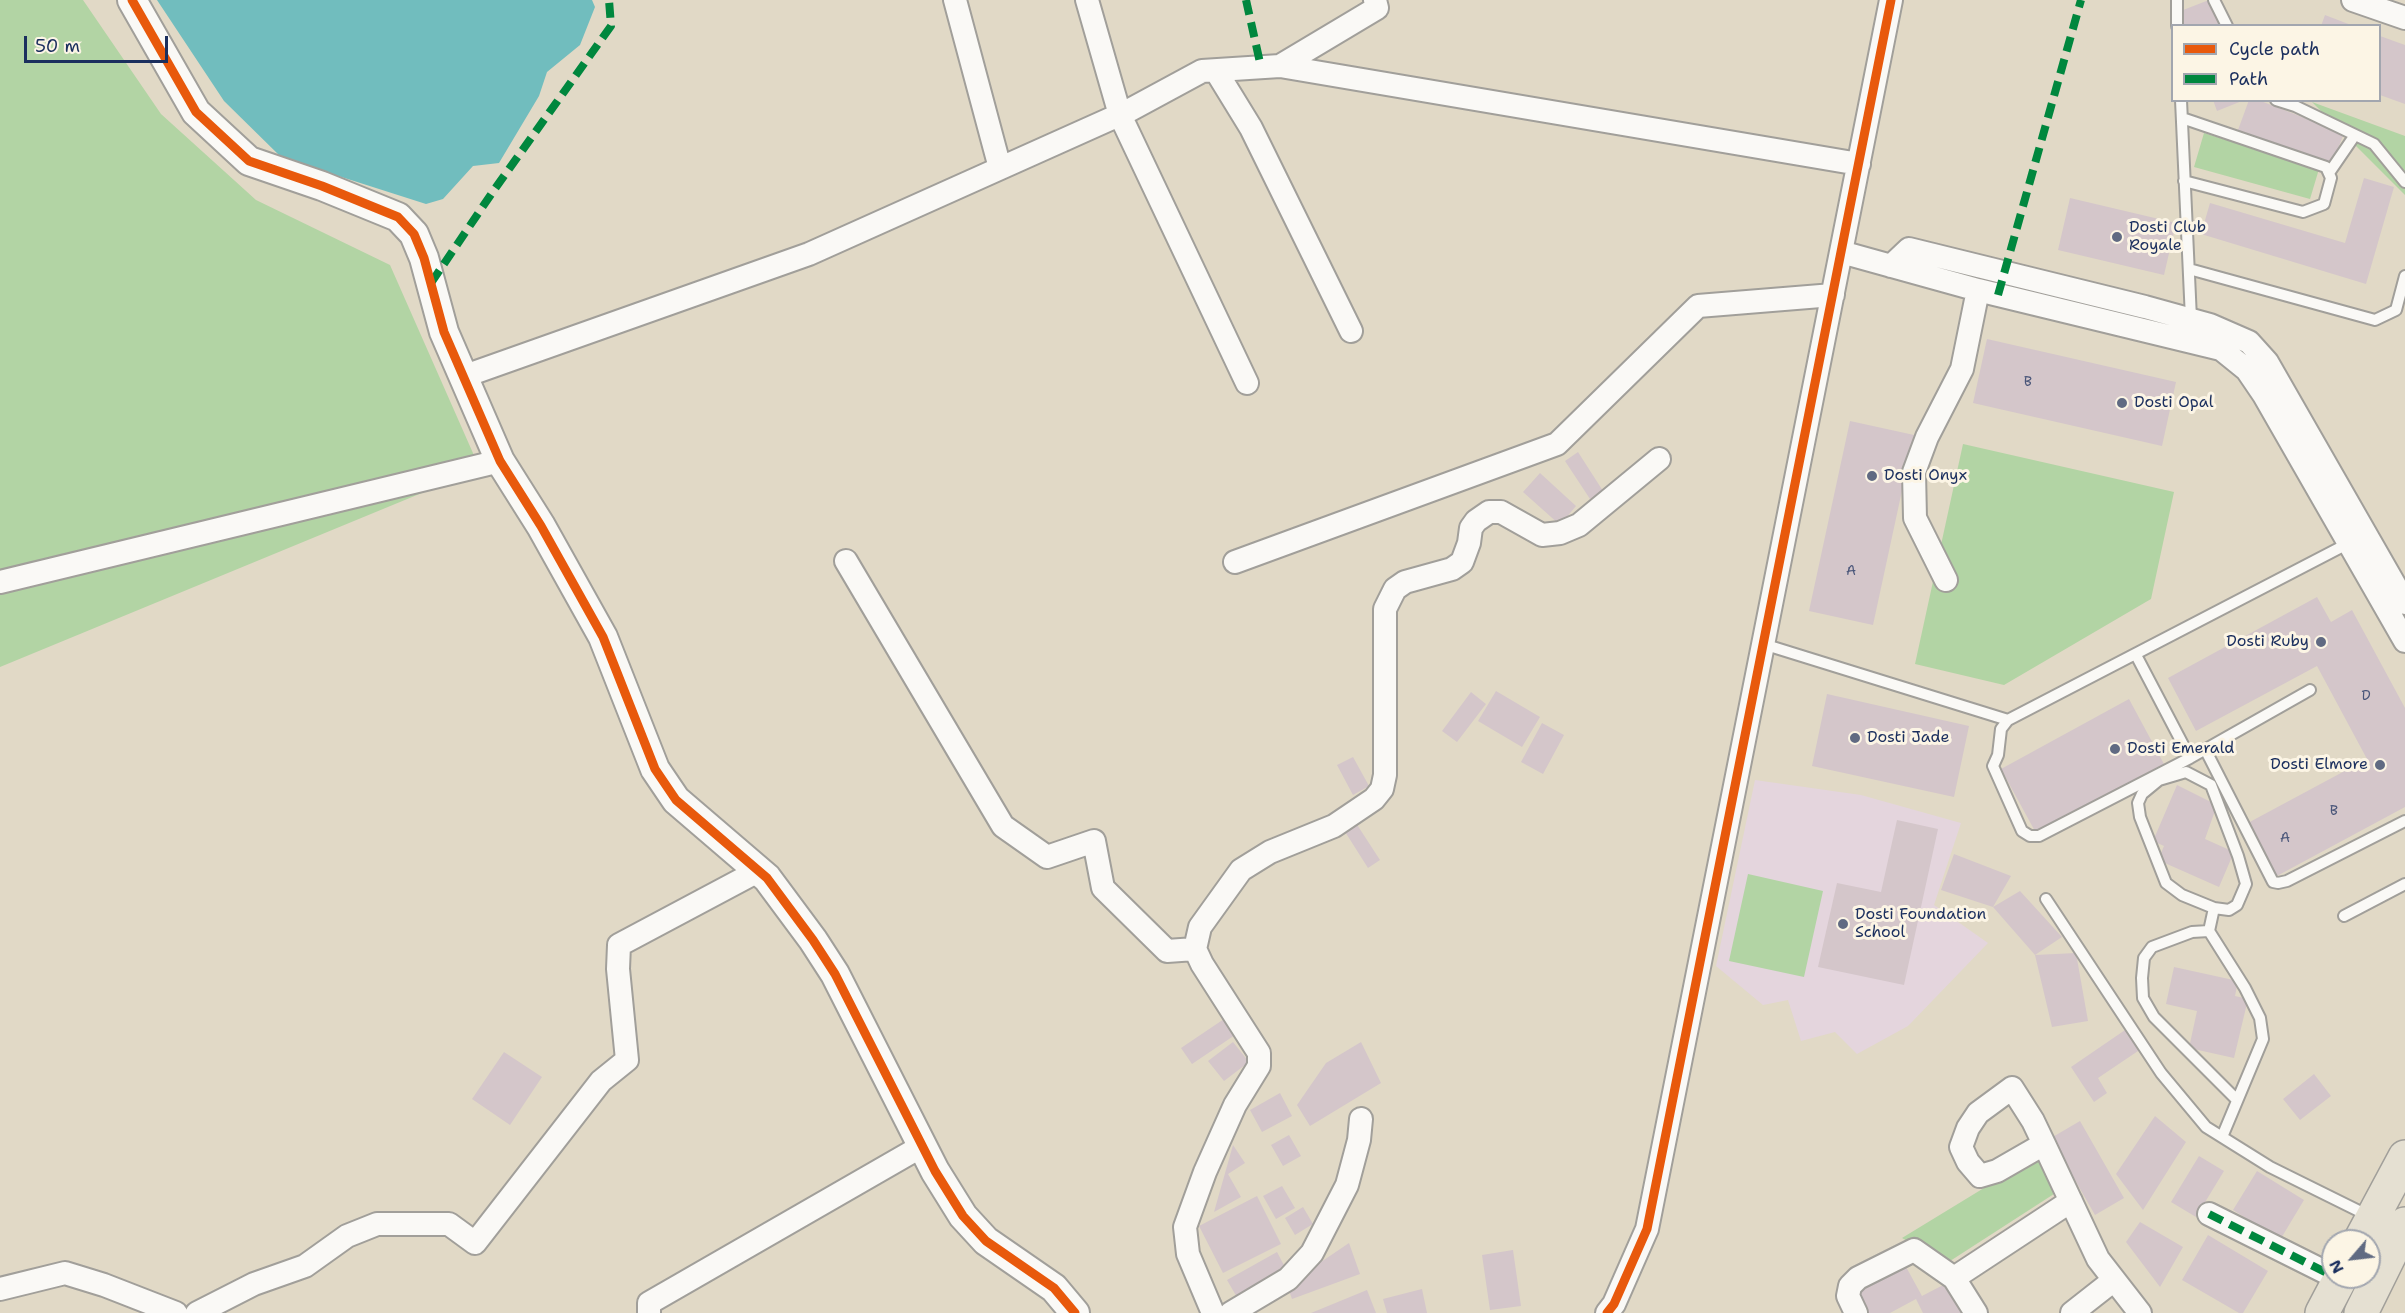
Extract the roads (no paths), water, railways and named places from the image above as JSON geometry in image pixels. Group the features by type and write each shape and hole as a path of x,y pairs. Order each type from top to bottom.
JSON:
{"highway":[{"path":"2361,1313 2400,1178"},
{"path":"2322,1313 2332,1289"}],"street":[{"path":"132,0 196,112 249,161 322,186 398,217 414,234 424,258 444,332 462,377 500,461 541,526 603,637 655,769 676,800 767,879 813,940 835,974 922,1146 963,1216 986,1241 1054,1288 1075,1313"},
{"path":"955,0 1000,168"},
{"path":"1088,0 1120,115 1247,383"},
{"path":"1280,66 1377,8 1375,0"},
{"path":"1607,1313 1614,1305 1647,1229 1891,0"},
{"path":"2353,0 2405,18"},
{"path":"462,377 809,254 1120,115 1202,72 1280,66 1859,164"},
{"path":"1216,71 1251,128 1351,331"},
{"path":"1891,266 1909,249 2191,319 2249,342 2267,362 2405,603"},
{"path":"1841,252 1978,290 2222,349 2247,370 2264,395 2405,641"},
{"path":"1946,580 1915,518 1914,472 1927,437 1962,369 1978,290"},
{"path":"1235,562 1557,444 1698,306 1833,295"},
{"path":"1213,1313 1188,1254 1185,1227 1205,1172 1235,1105 1259,1066 1259,1053 1202,964 1195,949 1200,927 1240,870 1270,852 1334,826 1374,799 1382,789 1385,775 1385,609 1395,589 1405,582 1452,569 1462,562 1471,528 1476,521 1489,513 1501,512 1542,534 1560,533 1579,525 1659,459"},
{"path":"0,582 500,461"},
{"path":"846,561 1003,826 1047,857 1094,841 1103,888 1167,951 1195,949"},
{"path":"196,1313 254,1284 305,1266 347,1236 376,1224 449,1224 475,1242 601,1081 627,1060 618,969 619,945 758,871"},
{"path":"1232,1313 1265,1304 1312,1253 1347,1185 1359,1140 1361,1119"},
{"path":"2044,1144 2098,1259 2140,1313"},
{"path":"649,1313 649,1303 922,1146"},
{"path":"1954,1278 2071,1201"},
{"path":"2209,1214 2321,1269"},
{"path":"1856,1313 1848,1296 1850,1286 1858,1278 1914,1250 1954,1278 1977,1313"},
{"path":"0,1289 65,1273 104,1285 176,1313"},
{"path":"2072,1313 2114,1280"}],"lane":[{"path":"2177,0 2177,24"},
{"path":"2214,0 2226,24"},
{"path":"2181,102 2191,319"},
{"path":"2282,102 2374,144 2405,182"},
{"path":"2182,118 2326,166 2331,178 2324,204 2302,212 2184,181"},
{"path":"2329,173 2355,135"},
{"path":"2189,269 2375,320 2396,310 2405,276"},
{"path":"2310,690 2190,758 2039,836 2030,836 2022,831 1993,766 1998,755 2001,729 2008,720 2349,543"},
{"path":"1763,644 2008,720"},
{"path":"2136,655 2190,758"},
{"path":"2205,749 2273,882 2287,881 2405,821"},
{"path":"2186,772 2211,784 2246,884 2237,905 2229,910 2214,908 2182,895 2166,883 2140,817 2138,803 2142,794 2158,780 2186,772"},
{"path":"2344,916 2405,884"},
{"path":"2046,899 2161,1074 2206,1127 2270,1167 2385,1228"},
{"path":"2214,908 2209,932 2245,988 2259,1018 2263,1038 2222,1137"},
{"path":"2209,932 2192,932 2152,947 2144,958 2143,998 2154,1017 2237,1100"}],"water":[{"path":"157,0 592,0 595,7 580,45 547,72 539,96 499,163 473,166 443,199 426,204 282,158 224,101"}],"place":[{"name":"Dosti Club Royale","path":"2117,237"},
{"name":"Dosti Opal","path":"2122,403"},
{"name":"Dosti Onyx","path":"1872,476"},
{"name":"Dosti Ruby","path":"2321,642"},
{"name":"Dosti Jade","path":"1855,738"},
{"name":"Dosti Emerald","path":"2115,749"},
{"name":"Dosti Elmore","path":"2380,765"},
{"name":"Dosti Foundation School","path":"1843,924"}]}
